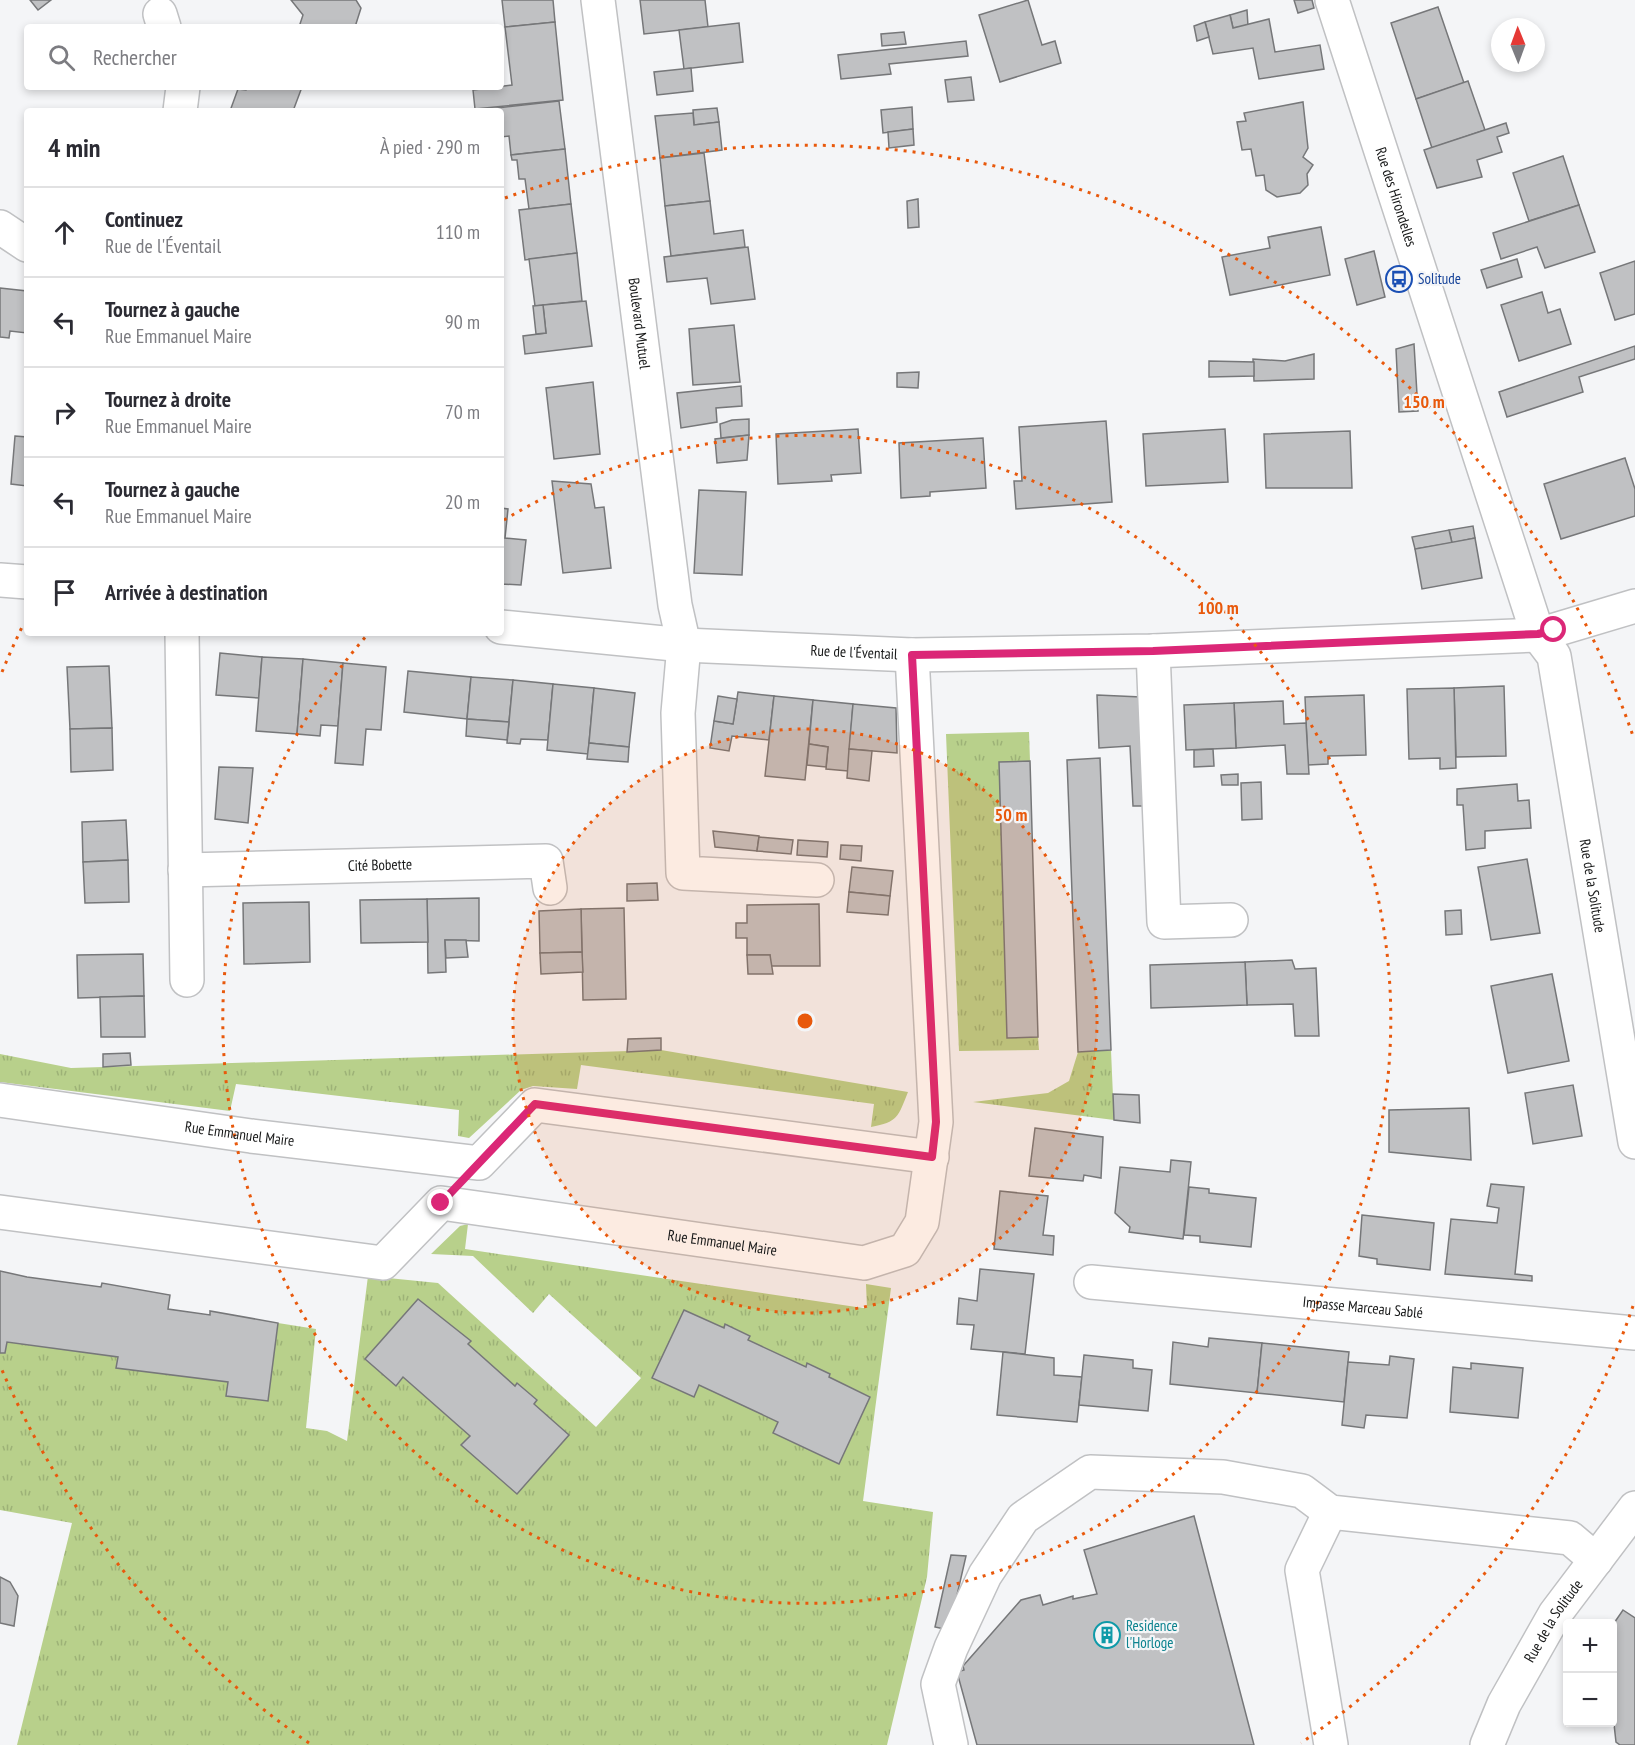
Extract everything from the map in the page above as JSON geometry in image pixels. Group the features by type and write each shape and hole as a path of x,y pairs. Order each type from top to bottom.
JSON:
{"street":[{"name":"Boulevard Mutuel","path":"598,0 675,606 684,645 678,713 683,873 817,880"},
{"name":"Rue des Hirondelles","path":"1332,0 1538,634"},
{"path":"180,108 183,90"},
{"path":"0,227 24,243"},
{"path":"0,580 24,582"},
{"name":"Rue de l'Éventail","path":"504,627 684,645 912,655 1153,651 1538,634 1635,606"},
{"name":"Rue de la Solitude","path":"1538,634 1554,656 1635,1142"},
{"path":"182,636 187,980"},
{"path":"1153,651 1164,922 1231,920"},
{"name":"Rue Emmanuel Maire","path":"441,1203 864,1263 905,1250 922,1222 936,1122 912,655"},
{"name":"Cité Bobette","path":"186,870 546,861 550,888"},
{"name":"Rue Emmanuel Maire","path":"0,1100 251,1136 479,1163"},
{"path":"0,1212 383,1263 535,1104 932,1157"},
{"name":"Impasse Marceau Sablé","path":"1091,1282 1635,1332"},
{"path":"951,1745 938,1684 951,1648 985,1575 1023,1518 1090,1472 1223,1477 1302,1491 1330,1512 1570,1538 1596,1560"},
{"name":"Rue de la Solitude","path":"1487,1745 1504,1704 1555,1614 1635,1508"},
{"path":"1330,1512 1302,1569 1331,1745"}],"green space":[{"path":"1029,732 1030,761 999,763 1007,1037 1038,1037 1039,1050 959,1051 946,734"},
{"path":"661,1050 908,1092 896,1117 887,1123 871,1127 874,1104 581,1065 577,1089 533,1086 521,1090 469,1138 458,1136 459,1110 236,1084 230,1111 0,1082 0,1054 71,1068"},
{"path":"1111,1050 1114,1120 973,1102 1048,1093 1069,1081 1078,1052"},
{"path":"468,1224 465,1249 863,1308 867,1308 866,1284 891,1288 863,1501 933,1512 927,1577 887,1745 17,1745 72,1523 0,1510 0,1353 5,1353 7,1342 118,1357 117,1368 228,1382 226,1396 267,1401 278,1323 316,1329 306,1428 327,1431 347,1441 368,1276 438,1283 596,1427 641,1378 549,1294 533,1313 473,1256 431,1254 460,1226"}],"building":[{"path":"30,0 51,0 38,10"},
{"path":"291,0 356,0 361,8 356,24 300,24 303,15"},
{"path":"502,0 553,0 555,22 505,27"},
{"path":"640,0 705,0 708,27 644,34"},
{"path":"1028,0 1042,45 1055,41 1061,63 1000,82 979,15"},
{"path":"1294,0 1312,0 1314,8 1298,13"},
{"path":"1438,7 1464,83 1416,99 1391,23"},
{"path":"1247,10 1248,26 1233,28 1230,15"},
{"path":"1230,15 1233,28 1269,19 1275,52 1320,45 1324,69 1259,79 1253,48 1213,54 1205,22"},
{"path":"555,22 563,100 475,108 473,90 504,90 504,86 512,85 505,27"},
{"path":"1205,22 1209,37 1197,41 1194,26"},
{"path":"739,23 743,62 684,69 679,30"},
{"path":"904,32 906,44 882,46 881,34"},
{"path":"966,41 968,56 889,64 891,74 841,79 838,55"},
{"path":"691,68 693,91 657,95 654,72"},
{"path":"971,77 974,100 948,102 945,80"},
{"path":"1468,81 1485,130 1432,148 1416,99"},
{"path":"238,90 301,90 294,108 231,108"},
{"path":"559,101 565,149 511,155 509,136 504,137 504,108 497,108"},
{"path":"1303,102 1308,148 1303,157 1313,165 1307,174 1308,185 1300,193 1277,197 1266,190 1264,175 1256,176 1251,149 1242,150 1237,122 1246,121 1244,113"},
{"path":"912,107 913,129 883,133 881,110"},
{"path":"717,108 719,122 694,125 693,110"},
{"path":"693,113 694,125 719,122 722,150 660,158 655,116"},
{"path":"1506,123 1509,133 1497,137 1502,152 1477,160 1482,177 1437,188 1424,150"},
{"path":"913,129 914,145 889,148 888,132"},
{"path":"565,149 571,204 529,209 525,179 519,179 517,160 512,160 511,155"},
{"path":"704,153 710,201 665,206 660,158"},
{"path":"1563,156 1579,205 1529,221 1513,173"},
{"path":"918,199 919,227 908,228 907,201"},
{"path":"710,201 714,234 743,230 745,247 671,256 665,206"},
{"path":"571,204 577,253 525,260 519,210"},
{"path":"1579,205 1595,252 1545,268 1537,247 1501,259 1493,233"},
{"path":"1321,227 1330,275 1230,295 1222,257 1270,248 1268,237"},
{"path":"748,247 755,299 711,304 707,278 667,282 664,257"},
{"path":"1374,251 1385,297 1357,305 1345,259"},
{"path":"577,253 582,301 535,306 529,259"},
{"path":"1517,259 1522,277 1487,288 1481,270"},
{"path":"1635,261 1635,314 1615,320 1600,273"},
{"path":"0,288 24,291 24,333 10,331 9,338 0,337"},
{"path":"1542,292 1548,313 1560,309 1571,344 1519,361 1501,305"},
{"path":"586,301 592,346 525,354 523,336 546,333 543,305"},
{"path":"543,305 546,333 536,334 533,306"},
{"path":"734,325 740,382 693,385 689,329"},
{"path":"1414,344 1418,411 1399,412 1396,349"},
{"path":"1635,346 1635,359 1579,377 1583,392 1507,417 1499,392"},
{"path":"1314,354 1314,379 1254,381 1253,359 1285,361"},
{"path":"1209,361 1254,362 1254,376 1209,377"},
{"path":"919,372 918,388 897,387 897,373"},
{"path":"593,382 600,454 554,459 546,388"},
{"path":"741,386 742,406 716,408 717,422 681,428 677,393"},
{"path":"749,419 749,435 721,438 720,424 732,420"},
{"path":"1106,421 1112,502 1016,509 1014,481 1022,481 1019,427"},
{"path":"858,429 861,473 831,475 832,481 778,484 776,434"},
{"path":"1225,429 1228,482 1146,486 1143,434"},
{"path":"1350,431 1352,488 1266,488 1264,434"},
{"path":"749,435 747,460 717,463 715,439"},
{"path":"15,436 24,437 24,486 11,484"},
{"path":"983,438 986,488 930,492 930,496 901,498 899,443"},
{"path":"1625,458 1635,489 1635,516 1561,539 1544,484"},
{"path":"552,481 591,484 595,508 604,507 611,568 563,573"},
{"path":"699,490 746,492 742,575 694,573"},
{"path":"504,508 508,509 505,538 526,540 521,585 504,584"},
{"path":"1473,526 1475,538 1452,543 1449,530"},
{"path":"1449,530 1452,543 1415,549 1412,537"},
{"path":"1475,538 1482,578 1422,589 1415,549"},
{"path":"220,653 262,657 259,698 216,695"},
{"path":"262,657 303,659 297,734 256,731"},
{"path":"303,659 343,663 338,726 321,725 320,736 297,734"},
{"path":"343,663 386,667 381,730 366,729 363,765 335,763"},
{"path":"109,666 112,728 70,729 67,667"},
{"path":"408,671 471,677 467,719 404,712"},
{"path":"471,677 513,680 509,722 467,719"},
{"path":"513,680 553,684 548,740 521,739 520,744 507,743"},
{"path":"553,684 594,688 588,754 547,750"},
{"path":"1504,686 1506,756 1456,757 1454,688"},
{"path":"594,688 635,693 629,747 589,743"},
{"path":"1454,688 1456,768 1440,769 1440,758 1409,759 1407,689"},
{"path":"738,692 774,696 769,740 732,736 729,751 710,748 714,721 733,724"},
{"path":"1097,695 1141,697 1145,806 1133,806 1130,746 1099,748"},
{"path":"1364,695 1366,755 1328,756 1328,764 1308,765 1305,697"},
{"path":"718,696 737,699 733,724 714,721"},
{"path":"774,696 813,700 805,780 765,776"},
{"path":"813,700 853,704 848,771 826,769 828,747 809,744"},
{"path":"1283,701 1284,724 1306,723 1309,774 1287,774 1285,745 1236,748 1234,703"},
{"path":"1234,703 1236,748 1186,750 1184,705"},
{"path":"853,704 896,708 897,753 849,749"},
{"path":"467,719 509,722 507,740 466,736"},
{"path":"112,728 113,770 71,772 70,729"},
{"path":"589,743 629,747 628,762 587,759"},
{"path":"809,744 828,747 826,767 807,765"},
{"path":"849,749 872,751 869,781 847,778"},
{"path":"1213,749 1214,766 1194,767 1194,750"},
{"path":"1100,758 1111,1050 1078,1052 1067,760"},
{"path":"1030,761 1038,1037 1007,1038 999,762"},
{"path":"219,767 253,768 248,823 215,819"},
{"path":"1238,774 1238,785 1222,785 1221,775"},
{"path":"1261,782 1262,819 1242,820 1241,783"},
{"path":"1517,784 1518,801 1529,800 1531,828 1485,831 1485,848 1466,850 1463,805 1457,805 1457,789"},
{"path":"126,820 128,860 83,862 82,822"},
{"path":"713,831 759,836 757,851 715,847"},
{"path":"759,837 793,840 791,854 757,851"},
{"path":"798,840 828,842 827,857 797,855"},
{"path":"841,845 862,846 861,861 840,859"},
{"path":"1527,859 1540,933 1491,940 1478,867"},
{"path":"128,860 129,902 85,903 83,862"},
{"path":"852,867 893,871 890,896 849,892"},
{"path":"657,883 658,900 627,901 627,884"},
{"path":"849,892 890,896 888,915 847,912"},
{"path":"479,898 479,941 445,940 446,972 428,973 427,899"},
{"path":"427,899 428,942 361,943 360,900"},
{"path":"309,902 310,962 244,964 243,903"},
{"path":"819,904 820,966 770,966 770,955 747,955 747,938 736,938 736,923 747,923 747,905"},
{"path":"624,908 626,999 583,1000 581,909"},
{"path":"581,909 582,952 540,953 539,911"},
{"path":"1461,910 1462,934 1446,935 1445,911"},
{"path":"445,940 466,940 468,957 446,958"},
{"path":"582,952 583,972 541,974 540,953"},
{"path":"143,954 144,996 78,998 77,955"},
{"path":"747,955 770,955 773,974 748,974"},
{"path":"1292,960 1295,969 1316,968 1319,1036 1295,1036 1293,1004 1247,1005 1245,962"},
{"path":"1245,962 1247,1005 1151,1008 1150,965"},
{"path":"1552,974 1569,1061 1508,1073 1491,986"},
{"path":"144,996 145,1037 101,1037 100,997"},
{"path":"661,1038 661,1050 627,1052 628,1039"},
{"path":"130,1053 131,1065 103,1067 103,1054"},
{"path":"1573,1085 1582,1136 1533,1144 1525,1093"},
{"path":"1113,1094 1139,1095 1140,1123 1114,1120"},
{"path":"1469,1108 1471,1160 1389,1152 1389,1110"},
{"path":"1035,1128 1103,1137 1101,1178 1084,1175 1083,1181 1029,1176"},
{"path":"1171,1160 1191,1162 1183,1239 1129,1232 1130,1227 1115,1213 1120,1167 1170,1172"},
{"path":"1491,1184 1524,1187 1515,1274 1532,1276 1532,1281 1445,1274 1451,1219 1497,1223 1499,1208 1487,1206"},
{"path":"1189,1187 1209,1189 1209,1193 1256,1198 1251,1247 1200,1242 1200,1236 1184,1235"},
{"path":"1000,1191 1048,1196 1043,1235 1054,1236 1053,1255 994,1249"},
{"path":"1362,1215 1434,1223 1430,1270 1377,1264 1377,1259 1359,1256"},
{"path":"980,1269 1034,1274 1025,1354 971,1349 974,1325 957,1324 959,1298 977,1301"},
{"path":"0,1271 101,1287 102,1283 170,1295 168,1309 210,1315 210,1311 278,1323 268,1401 226,1396 228,1382 116,1368 118,1357 7,1342 5,1353 0,1353"},
{"path":"418,1299 471,1341 468,1344 515,1386 517,1383 537,1400 534,1404 569,1435 517,1494 461,1445 470,1436 403,1377 396,1386 365,1359"},
{"path":"684,1310 724,1328 725,1324 750,1336 748,1340 806,1367 807,1363 830,1374 829,1377 870,1397 839,1464 773,1433 778,1422 699,1385 694,1397 652,1378"},
{"path":"1209,1338 1262,1343 1257,1393 1170,1384 1173,1342 1208,1347"},
{"path":"1262,1343 1349,1352 1344,1402 1257,1393"},
{"path":"1003,1352 1054,1358 1054,1375 1082,1377 1077,1422 997,1415"},
{"path":"1084,1355 1133,1360 1133,1368 1152,1370 1148,1411 1079,1405"},
{"path":"1390,1356 1414,1359 1407,1418 1366,1415 1364,1428 1342,1425 1348,1362 1389,1365"},
{"path":"1471,1363 1523,1368 1518,1418 1450,1412 1453,1367 1471,1369"},
{"name":"Residence l'Horloge","path":"1194,1516 1254,1745 977,1745 957,1672 964,1670 963,1666 1021,1600 1040,1595 1043,1605 1073,1596 1073,1599 1097,1594 1084,1550"},
{"path":"951,1555 966,1556 949,1630 935,1627"},
{"path":"0,1577 10,1582 18,1596 14,1626 0,1623"},
{"path":"1623,1610 1635,1618 1635,1745 1620,1745 1616,1742 1617,1619"}],"place":[{"name":"Solitude","path":"1399,279"},
{"name":"Residence l'Horloge","path":"1107,1635"}],"route":[{"path":"441,1203 535,1104 932,1157 936,1122 912,655 1153,651 1538,634 1554,630"}]}
